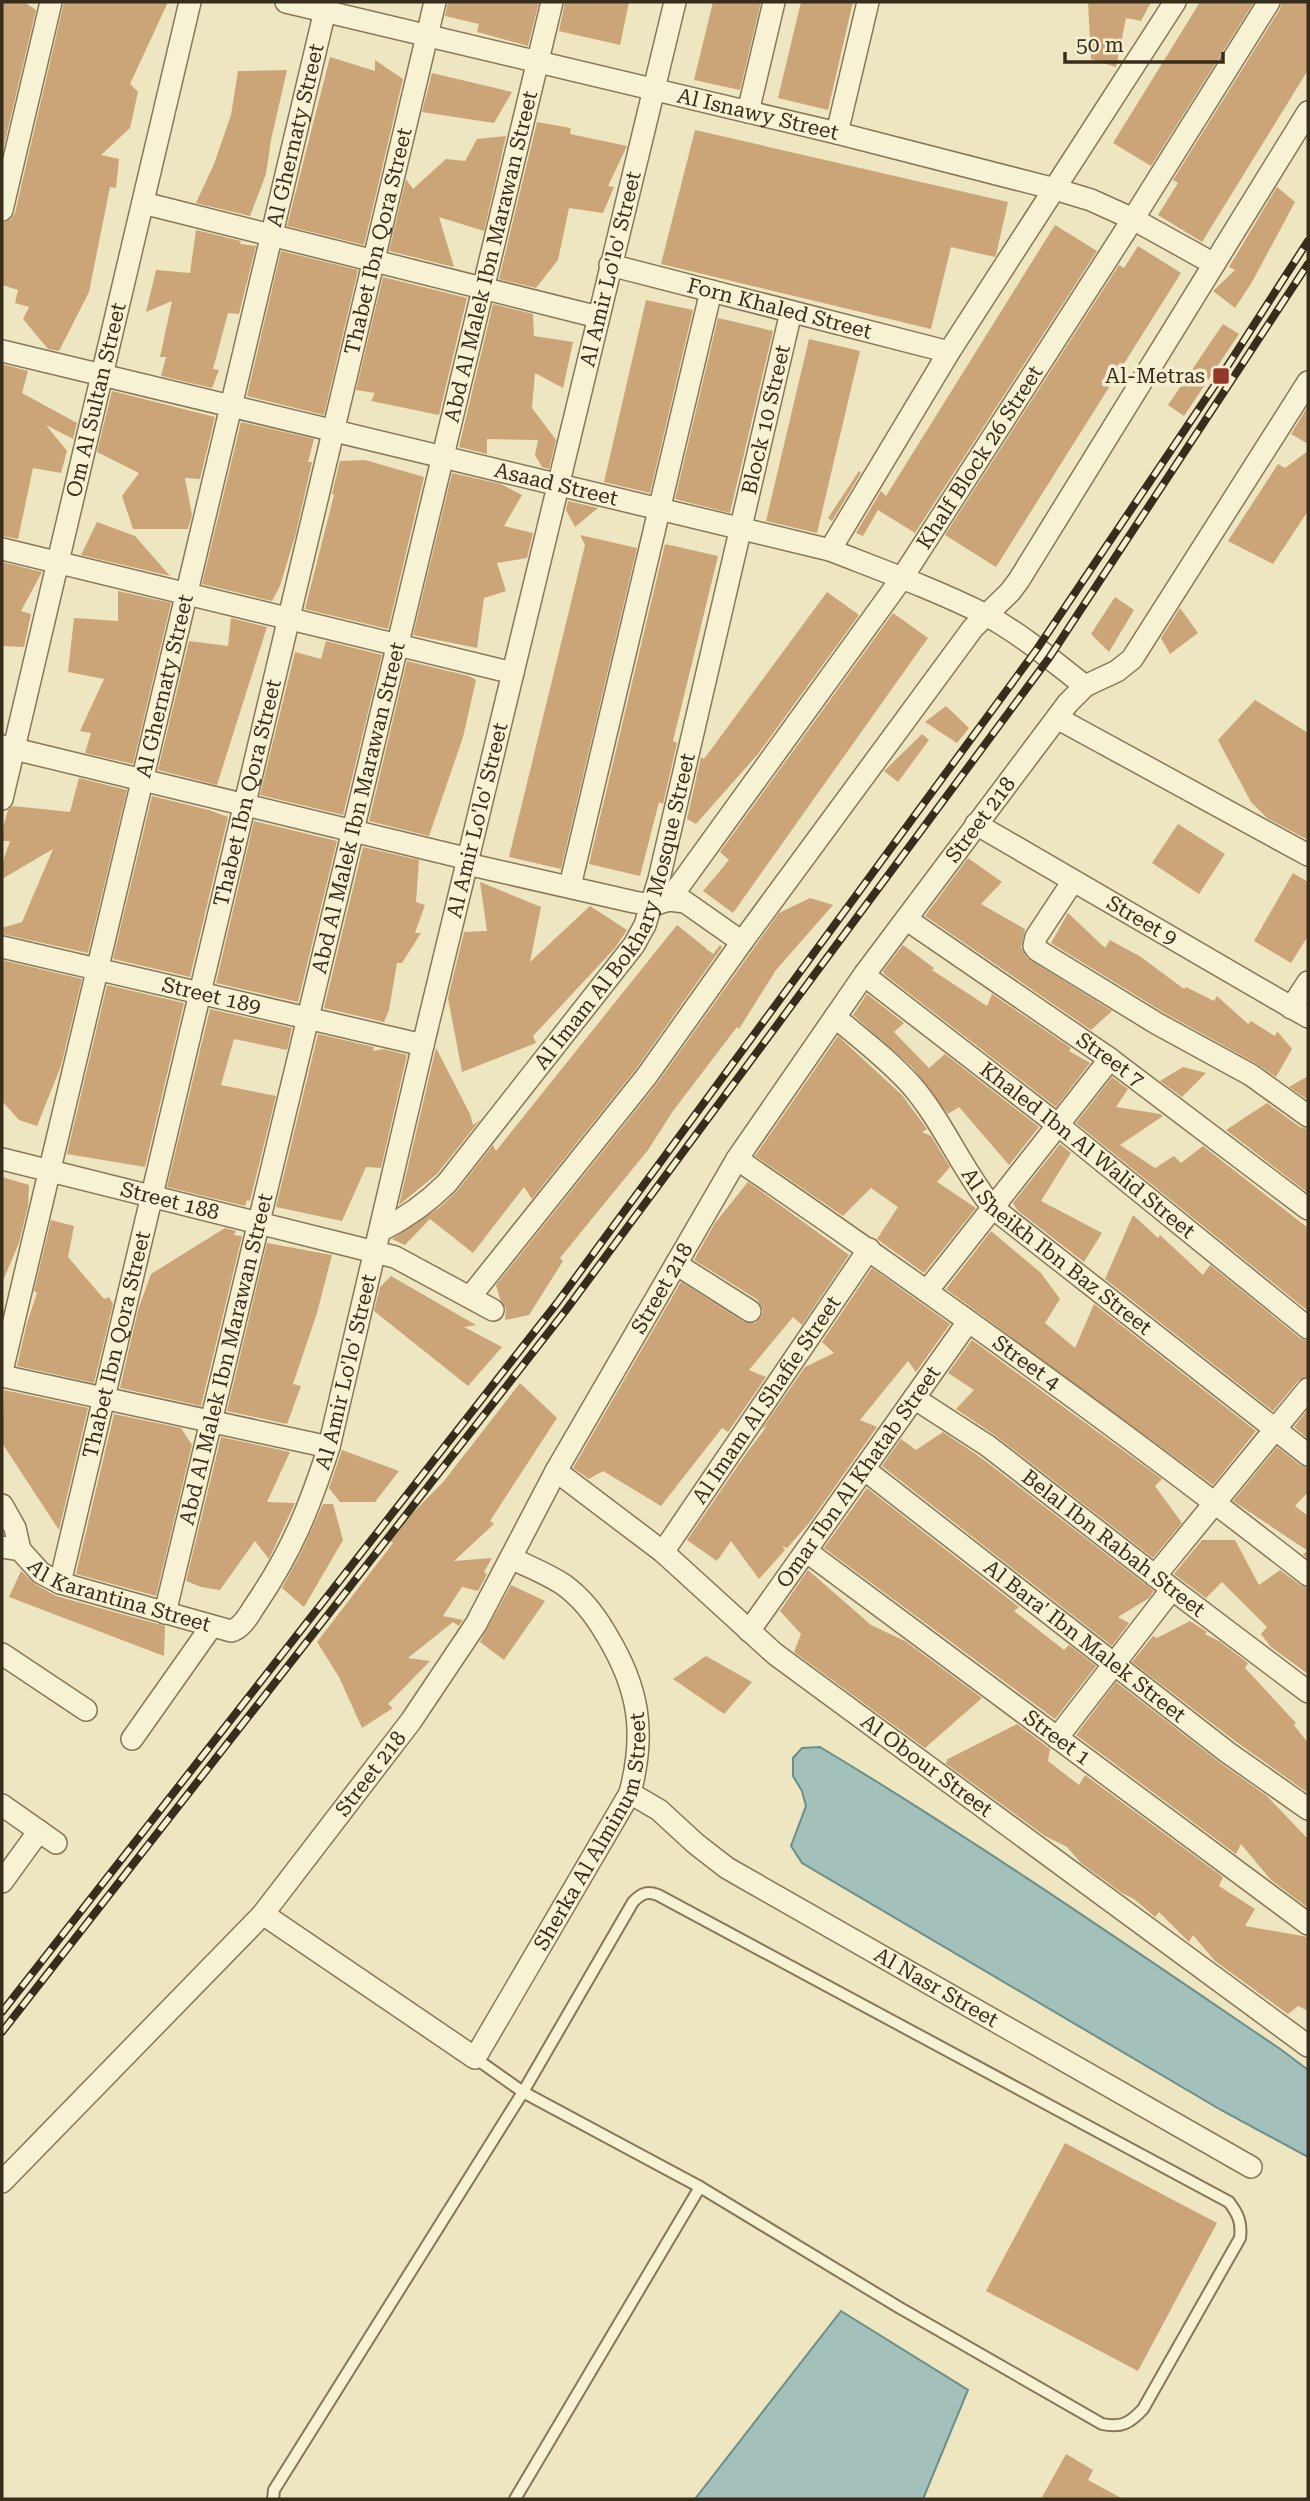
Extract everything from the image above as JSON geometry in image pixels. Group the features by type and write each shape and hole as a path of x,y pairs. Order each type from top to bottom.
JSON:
{"street":[{"path":"2,210 51,2"},
{"name":"Om Al Sultan Street","path":"2,799 8,747 58,563 190,2"},
{"name":"Al Isnawy Street","path":"286,2 326,6 427,35 837,133 1055,189 1091,200 1133,219 1214,264"},
{"name":"Thabet Ibn Qora Street","path":"60,1583 435,2"},
{"name":"Abd Al Malek Ibn Marawan Street","path":"165,1613 552,2"},
{"name":"Al Amir Lo'lo' Street","path":"243,1623 295,1542 329,1447 423,1045 675,2"},
{"path":"748,112 774,2"},
{"path":"837,133 868,2"},
{"path":"830,550 949,352 1175,2"},
{"name":"Khalf Block 26 Street","path":"661,902 902,578 1269,2"},
{"name":"Al Ghernaty Street","path":"2,1373 326,6"},
{"path":"470,1297 646,1077 973,628 1019,580 1308,112"},
{"path":"143,203 598,317"},
{"name":"Forn Khaled Street","path":"610,265 949,352"},
{"path":"570,886 711,291"},
{"name":"Block 10 Street","path":"740,528 792,312"},
{"name":"Asaad Street","path":"2,351 830,550 985,615 1049,658 1084,686"},
{"name":"Street 218","path":"2,2182 263,1914 431,1692 476,1624 556,1471 737,1158 864,975 1056,718 1084,686 1117,671 1132,659 1308,382"},
{"name":"Al Imam Al Bokhary Mosque Street","path":"380,1231 427,1203 447,1183 634,945 661,902 740,528"},
{"path":"2,549 513,673"},
{"path":"1056,718 1308,855"},
{"path":"8,747 143,778 245,806 570,886 661,902 685,902 742,942"},
{"name":"Street 9","path":"976,824 1300,1013"},
{"path":"1073,881 1036,937 1034,946 1037,950 1156,1023 1251,1075 1308,1116"},
{"name":"Street 7","path":"906,919 1110,1059 1308,1209"},
{"name":"Street 189","path":"2,947 423,1045"},
{"name":"Khaled Ibn Al Walid Street","path":"864,975 1058,1125 1308,1328"},
{"path":"1300,1013 1308,982"},
{"name":"Al Sheikh Ibn Baz Street","path":"835,1017 884,1057 912,1087 976,1188 993,1208 1308,1455"},
{"path":"927,1291 1110,1059"},
{"name":"Street 4","path":"737,1158 927,1291 1215,1502 1308,1574"},
{"name":"Street 188","path":"2,1159 374,1252 414,1266 493,1310"},
{"name":"Al Imam Al Shafie Street","path":"663,1552 869,1249"},
{"path":"676,1264 750,1311"},
{"name":"Omar Ibn Al Khatab Street","path":"748,1631 968,1322"},
{"path":"2,1373 329,1447"},
{"path":"1057,1738 1115,1663 1215,1502 1308,1390"},
{"name":"Belal Ibn Rabah Street","path":"914,1398 988,1446 1308,1692"},
{"name":"Al Bara' Ibn Malek Street","path":"864,1469 1227,1752 1308,1809"},
{"name":"Al Obour Street","path":"556,1471 663,1552 775,1654 1308,2046"},
{"path":"2,1505 15,1528 11,1549"},
{"name":"Al Karantina Street","path":"11,1549 41,1573 60,1583 211,1627 231,1631 243,1623"},
{"name":"Street 1","path":"806,1551 1308,1924"},
{"name":"Sherka Al Alminum Street","path":"475,2058 631,1793 640,1745 635,1695 616,1649 596,1618 576,1595 551,1577 511,1558"},
{"path":"132,1739 211,1627"},
{"path":"2,1654 86,1710"},
{"name":"Al Nasr Street","path":"631,1793 659,1810 727,1868 1251,2167"},
{"path":"2,1805 48,1837 2,1882"},
{"path":"263,1914 475,2058"}],"lane":[{"path":"273,2499 274,2490 523,2092 633,1902 641,1894 649,1892 659,1895 1229,2202 1242,2224 1240,2238 1143,2409 1130,2422 1117,2427 1102,2424 888,2301 701,2187 523,2092 475,2058"},
{"path":"515,2499 701,2187"}],"water":[{"path":"820,1747 1053,1896 1308,2070 1308,2157 1221,2110 802,1863 791,1846 806,1806 802,1791 793,1776 793,1758 802,1748"},
{"path":"841,2311 968,2390 923,2499 695,2499"}],"building":[{"path":"2,2 24,2 36,10 2,154"},
{"path":"64,2 168,2 130,84 138,92 130,128 101,155 119,159 116,188 110,187 89,292 59,351 48,349 23,319 29,307 15,303 18,290 2,285 2,223 11,219 15,213"},
{"path":"448,2 539,2 528,46 477,32 479,24 445,16"},
{"path":"565,2 629,2 620,45 559,31"},
{"path":"713,2 761,2 740,90 694,80"},
{"path":"801,2 853,2 828,110 778,98"},
{"path":"1088,2 1151,2 1141,21 1126,18 1116,67 1091,59"},
{"path":"1200,2 1254,2 1151,166 1113,143"},
{"path":"1282,2 1308,2 1308,70 1202,242 1158,215 1178,183 1173,180"},
{"path":"330,57 375,71 375,60 403,79 364,245 287,226"},
{"path":"287,70 266,174 250,216 196,203 214,164 231,115 238,71"},
{"path":"432,73 512,92 494,123 422,112"},
{"path":"537,122 571,128 570,134 627,146 608,186 614,187 603,213 569,208 558,260 536,288 499,279"},
{"path":"695,130 1008,202 996,255 995,257 951,247 931,329 661,264"},
{"path":"506,136 484,231 439,217 454,267 389,251 406,179 413,189 446,159 465,161 477,139"},
{"path":"1277,187 1295,202 1235,308 1213,291 1235,270 1229,267"},
{"path":"1055,225 1097,251 915,533 878,510 863,536 856,533 881,491 886,496"},
{"path":"196,230 241,241 240,244 256,246 239,314 228,313 213,369 219,370 212,388 161,376 166,357 160,357 172,301 146,312 156,270 190,273"},
{"path":"1138,246 1181,273 996,567 945,535 1119,265 1124,268"},
{"path":"281,251 358,270 324,415 247,396"},
{"path":"383,277 467,298 439,415 371,401 375,393 356,390"},
{"path":"646,300 693,310 650,493 604,482"},
{"path":"493,304 533,314 534,336 573,342 563,388 535,373 532,408 556,440 549,469 542,467 535,455 538,440 487,439 487,454 459,447"},
{"path":"718,318 773,331 730,513 675,499"},
{"path":"1223,324 1239,334 1184,416 1168,405"},
{"path":"809,339 860,351 817,533 766,521"},
{"path":"2,364 28,371 22,393 77,423 73,439 46,425 67,451 61,473 33,468 18,539 2,536"},
{"path":"112,391 215,417 200,479 185,478 192,515 188,529 133,529 122,496 139,473 97,452"},
{"path":"1308,406 1308,444 1291,434"},
{"path":"241,422 314,439 308,462 312,462 296,533 280,586 272,601 202,584"},
{"path":"1308,451 1308,511 1273,564 1228,541 1278,464 1285,468"},
{"path":"365,460 424,477 388,629 305,609 340,461"},
{"path":"859,471 861,473 832,521 828,518"},
{"path":"452,473 501,484 522,495 504,526 533,533 527,558 497,563 506,591 484,598 477,648 413,635"},
{"path":"568,501 598,508 575,527 566,510"},
{"path":"97,522 135,536 170,576 81,555"},
{"path":"580,535 637,548 561,869 509,857 585,545"},
{"path":"665,544 718,556 673,741 677,743 663,804 659,802 640,876 589,864"},
{"path":"2,562 42,572 21,611 31,614 24,647 2,646"},
{"path":"118,591 171,603 133,764 85,753 91,733 80,731 104,679 68,672 74,618 118,621"},
{"path":"827,592 859,615 758,754 696,824 687,819 701,757 704,759"},
{"path":"1115,597 1134,610 1109,652 1091,634"},
{"path":"1180,608 1198,633 1170,654 1161,638"},
{"path":"893,613 928,638 733,913 703,891 729,860 720,852"},
{"path":"231,618 267,627 217,785 158,770 189,641 228,646"},
{"path":"326,641 382,655 343,815 260,795 295,652 321,659"},
{"path":"407,661 476,680 463,737 429,836 369,821"},
{"path":"1255,700 1308,733 1308,840 1267,818 1251,802 1218,740"},
{"path":"946,706 969,728 957,743 925,722"},
{"path":"922,734 929,740 898,782 884,771"},
{"path":"79,778 127,790 88,953 2,934 2,928 22,922 53,849 2,879 2,864 10,841 2,841 8,810 13,806 70,812"},
{"path":"152,796 228,817 190,977 113,959"},
{"path":"254,821 337,841 298,1002 216,983"},
{"path":"1178,824 1225,854 1199,894 1152,863"},
{"path":"363,847 419,860 416,902 425,905 415,933 421,933 402,963 397,963 389,1010 384,1022 324,1008"},
{"path":"968,858 1002,882 981,904 1025,929 1021,948 1027,958 1112,1011 1091,1030 925,916"},
{"path":"1293,873 1308,882 1308,936 1291,963 1254,941"},
{"path":"480,882 541,907 530,962 590,906 627,930 615,948 533,1036 536,1043 462,1072 448,998 464,932 487,931"},
{"path":"810,898 833,905 776,970 739,1029 737,1027 673,1111 648,1150 560,1258 563,1261 529,1315 505,1320 506,1309 496,1285 656,1085 779,913"},
{"path":"1068,913 1105,948 1110,940 1141,957 1184,989 1186,987 1214,1001 1217,996 1248,1024 1251,1021 1275,1036 1277,1031 1292,1049 1276,1077 1051,943"},
{"path":"677,925 707,949 706,951 713,954 720,945 722,947 636,1069 532,1199 524,1187 473,1253 430,1219 405,1245 392,1239 440,1207 457,1191 493,1145 496,1151"},
{"path":"903,945 934,968 932,970 987,1006 992,994 1071,1048 1069,1051 1090,1063 1056,1107 884,974 883,971"},
{"path":"2,960 82,979 61,1066 37,1126 19,1120 2,1101"},
{"path":"107,985 184,1003 145,1167 67,1154"},
{"path":"867,994 904,1023 894,1032 929,1068 945,1054 1039,1127 1009,1165 959,1107 948,1114 912,1067 853,1015"},
{"path":"210,1009 292,1028 287,1050 234,1039 221,1085 276,1096 250,1201 247,1200 245,1206 167,1187"},
{"path":"318,1034 374,1047 373,1051 384,1049 407,1055 381,1168 366,1167 342,1221 276,1207"},
{"path":"838,1036 902,1095 927,1129 922,1132 931,1136 950,1167 937,1182 976,1208 924,1273 877,1239 898,1207 871,1188 843,1216 755,1156"},
{"path":"436,1048 473,1125 480,1120 437,1174 399,1205"},
{"path":"1183,1067 1206,1073 1182,1097 1160,1081"},
{"path":"1308,1076 1308,1100 1289,1087"},
{"path":"1112,1077 1128,1089 1116,1107 1163,1116 1120,1145 1155,1168 1174,1156 1181,1163 1203,1146 1308,1228 1308,1311 1076,1123"},
{"path":"1267,1103 1300,1127 1308,1129 1308,1193 1226,1130"},
{"path":"1060,1144 1071,1153 1041,1201 1102,1233 1084,1262 1017,1210 1013,1203"},
{"path":"2,1177 29,1185 28,1206 19,1243 2,1283"},
{"path":"748,1182 849,1255 802,1325 793,1317 749,1370 766,1377 728,1432 722,1428 661,1506 603,1471 589,1479 573,1468 681,1282 744,1322 755,1323 761,1317 763,1311 758,1300 694,1260 715,1223"},
{"path":"1133,1215 1158,1238 1160,1235 1203,1275 1210,1265 1300,1338 1308,1341 1308,1376 1298,1381 1273,1411 1105,1279"},
{"path":"51,1220 74,1226 68,1257 104,1299 109,1297 113,1304 94,1383 17,1366 37,1293 34,1291"},
{"path":"225,1228 236,1231 234,1235 242,1236 201,1406 120,1388 138,1310 151,1274"},
{"path":"991,1231 1041,1273 1060,1299 1045,1323 1075,1348 1094,1304 1256,1431 1213,1485 946,1289"},
{"path":"267,1243 332,1255 317,1313 293,1384 301,1386 287,1424 227,1411"},
{"path":"872,1268 950,1324 916,1372 908,1361 860,1420 877,1427 810,1522 787,1548 782,1546 785,1550 759,1579 731,1541 717,1561 687,1540 805,1367 834,1353 822,1342"},
{"path":"391,1276 476,1325 464,1327 502,1347 468,1386 374,1311 380,1287"},
{"path":"972,1340 1162,1479 1155,1486 1182,1523 1153,1558 996,1436 956,1409 974,1390 948,1373"},
{"path":"520,1383 557,1418 490,1521 494,1524 454,1561 492,1558 484,1572 487,1574 478,1591 462,1587 443,1616 463,1620 459,1626 453,1622 408,1658 430,1661 388,1704 393,1708 362,1728 339,1677 317,1642 393,1543 387,1539 444,1481"},
{"path":"4,1390 88,1408 59,1530 2,1443"},
{"path":"1308,1409 1308,1439 1294,1427"},
{"path":"114,1414 181,1428 192,1445 156,1596 76,1574"},
{"path":"943,1432 980,1457 1154,1591 1149,1598 1118,1617 1129,1623 1112,1646 882,1466 901,1439 916,1450"},
{"path":"221,1437 290,1452 267,1502 295,1503 269,1559 255,1541 220,1590 186,1581"},
{"path":"1277,1447 1308,1468 1308,1492 1295,1506 1308,1516 1308,1551 1233,1501"},
{"path":"342,1450 399,1471 375,1502 340,1502 329,1488"},
{"path":"867,1488 1019,1607 1014,1611 1064,1650 1069,1645 1096,1666 1055,1719 824,1548"},
{"path":"323,1504 333,1504 343,1540 304,1607 282,1588"},
{"path":"1202,1540 1235,1540 1259,1585 1280,1570 1308,1588 1308,1674 1271,1647 1261,1634 1267,1627 1222,1582 1206,1598 1174,1574"},
{"path":"808,1570 871,1625 905,1641 982,1698 925,1748 794,1652 801,1634 780,1611"},
{"path":"21,1571 35,1584 56,1596 165,1626 164,1656 9,1597"},
{"path":"511,1585 545,1601 504,1660 480,1642"},
{"path":"1190,1621 1248,1663 1245,1668 1296,1723 1294,1725 1308,1743 1308,1793 1132,1662 1153,1636 1157,1638"},
{"path":"706,1656 752,1682 724,1714 673,1679"},
{"path":"1116,1682 1267,1796 1308,1839 1308,1908 1271,1880 1241,1844 1236,1854 1076,1735"},
{"path":"1017,1724 1050,1749 1048,1761 1079,1785 1085,1775 1223,1877 1219,1886 1255,1909 1245,1926 1308,1937 1308,2011 1298,2006 1288,2014 1215,1961 1193,1935 1189,1942 1159,1912 1155,1917 1134,1899 1081,1863 1067,1847 1045,1836 945,1763 948,1761 946,1760"},
{"path":"1065,2143 1217,2223 1138,2371 986,2291"},
{"path":"1066,2454 1093,2470 1088,2480 1123,2499 1041,2499"}],"railway":[{"path":"2,2012 557,1303 1037,649 1221,376 1308,241"},
{"path":"2,2032 566,1310 1049,658 1308,264"}],"place":[{"name":"Al-Metras","path":"1221,376"}]}
